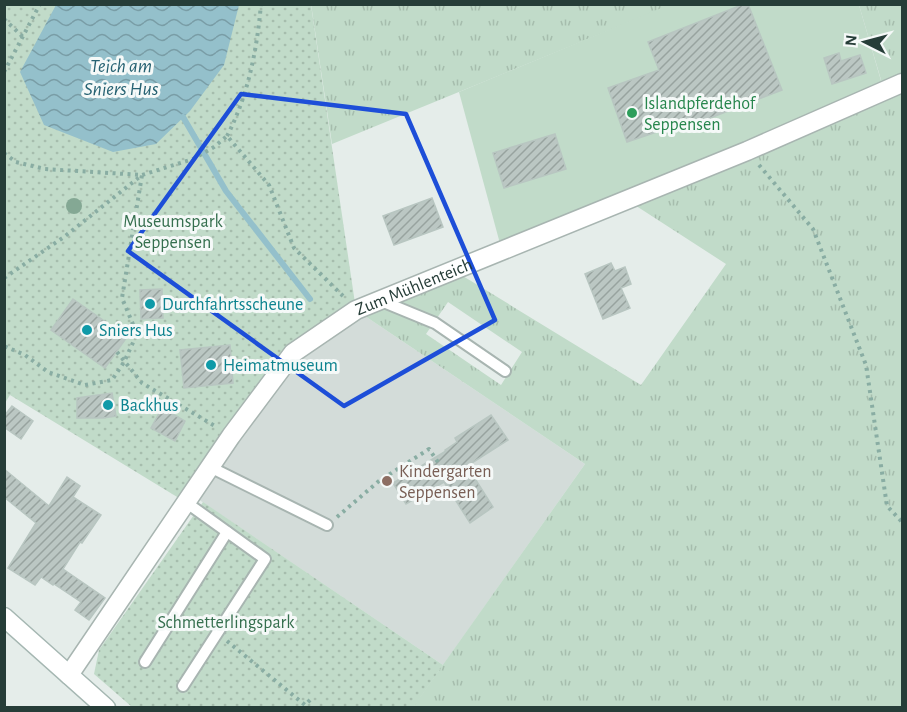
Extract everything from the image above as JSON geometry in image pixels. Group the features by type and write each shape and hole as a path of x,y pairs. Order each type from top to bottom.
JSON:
{"street":[{"name":"Zum Mühlenteich","path":"69,675 231,436 293,353 356,309 747,151 903,83"},
{"path":"4,617 103,706"}],"lane":[{"path":"379,300 435,323 505,371"},
{"path":"210,467 327,525"},
{"path":"183,686 265,560 187,503"},
{"path":"145,662 228,532"}],"path":[{"path":"4,72 40,4"},
{"path":"4,153 16,162 45,169 142,175 193,159 214,147 227,136 236,118 258,41 261,4"},
{"path":"4,19 23,37"},
{"path":"227,136 269,185 294,248 356,309"},
{"path":"747,151 813,229 866,365 887,506 903,522"},
{"path":"4,278 64,237 142,175"},
{"path":"4,346 25,355 48,372 85,385 112,380 124,362 137,334 122,298 142,175"},
{"path":"117,352 142,383 231,436"},
{"path":"351,505 379,481 429,448 440,465"},
{"path":"218,633 305,705 310,700"}],"highlighted area":[{"path":"241,94 406,114 495,320 344,406 128,251"}],"shaded area":[{"name":"Kindergarten Seppensen","path":"356,310 585,464 443,665 192,495 293,353"}],"green space":[{"path":"311,4 671,5 332,144"},
{"path":"671,4 859,5 884,91 502,251 459,92"},
{"name":"Museumspark Seppensen","path":"5,5 311,5 356,310 293,353 187,503 10,395 5,403"},
{"path":"859,5 902,5 902,707 413,707 585,464 356,310 453,270 641,385 726,264 627,200 884,90","holes":["448,302 522,352 501,385 426,334"]},
{"name":"Schmetterlingspark","path":"203,502 443,665 413,708 132,707 94,674 99,650"}],"water":[{"name":"Teich am Sniers Hus","path":"56,5 239,5 224,65 190,111 156,144 113,152 44,125 20,72"}],"building":[{"path":"748,4 782,90 682,129 680,124 627,142 608,88 659,70 648,42"},
{"path":"839,53 841,61 860,55 866,73 832,84 824,58"},
{"path":"555,134 566,169 504,188 493,153"},
{"path":"432,198 443,227 394,245 383,216"},
{"path":"611,263 615,271 625,267 631,284 621,288 630,308 603,319 585,274"},
{"name":"Durchfahrtsscheune","path":"162,289 163,318 141,319 140,290"},
{"name":"Sniers Hus","path":"73,299 127,337 105,368 51,330"},
{"name":"Heimatmuseum","path":"230,345 233,383 184,388 180,350"},
{"path":"112,393 116,416 77,418 77,398"},
{"path":"12,406 33,421 21,439 4,427 4,416"},
{"path":"162,408 185,421 175,441 151,428"},
{"path":"491,415 508,440 467,466 493,507 470,523 444,482 406,504 393,483 446,451 457,442 455,438"},
{"path":"4,469 49,506 67,477 80,486 73,497 101,515 63,569 105,598 89,620 75,610 81,602 54,584 41,577 35,585 8,568 36,523 4,497"}],"waterway":[{"path":"183,117 226,191 310,299"}],"place":[{"name":"Islandpferdehof Seppensen","path":"632,113"},
{"name":"Durchfahrtsscheune","path":"150,304"},
{"name":"Sniers Hus","path":"87,330"},
{"name":"Heimatmuseum","path":"211,365"},
{"name":"Backhus","path":"108,405"},
{"name":"Kindergarten Seppensen","path":"387,481"}]}
